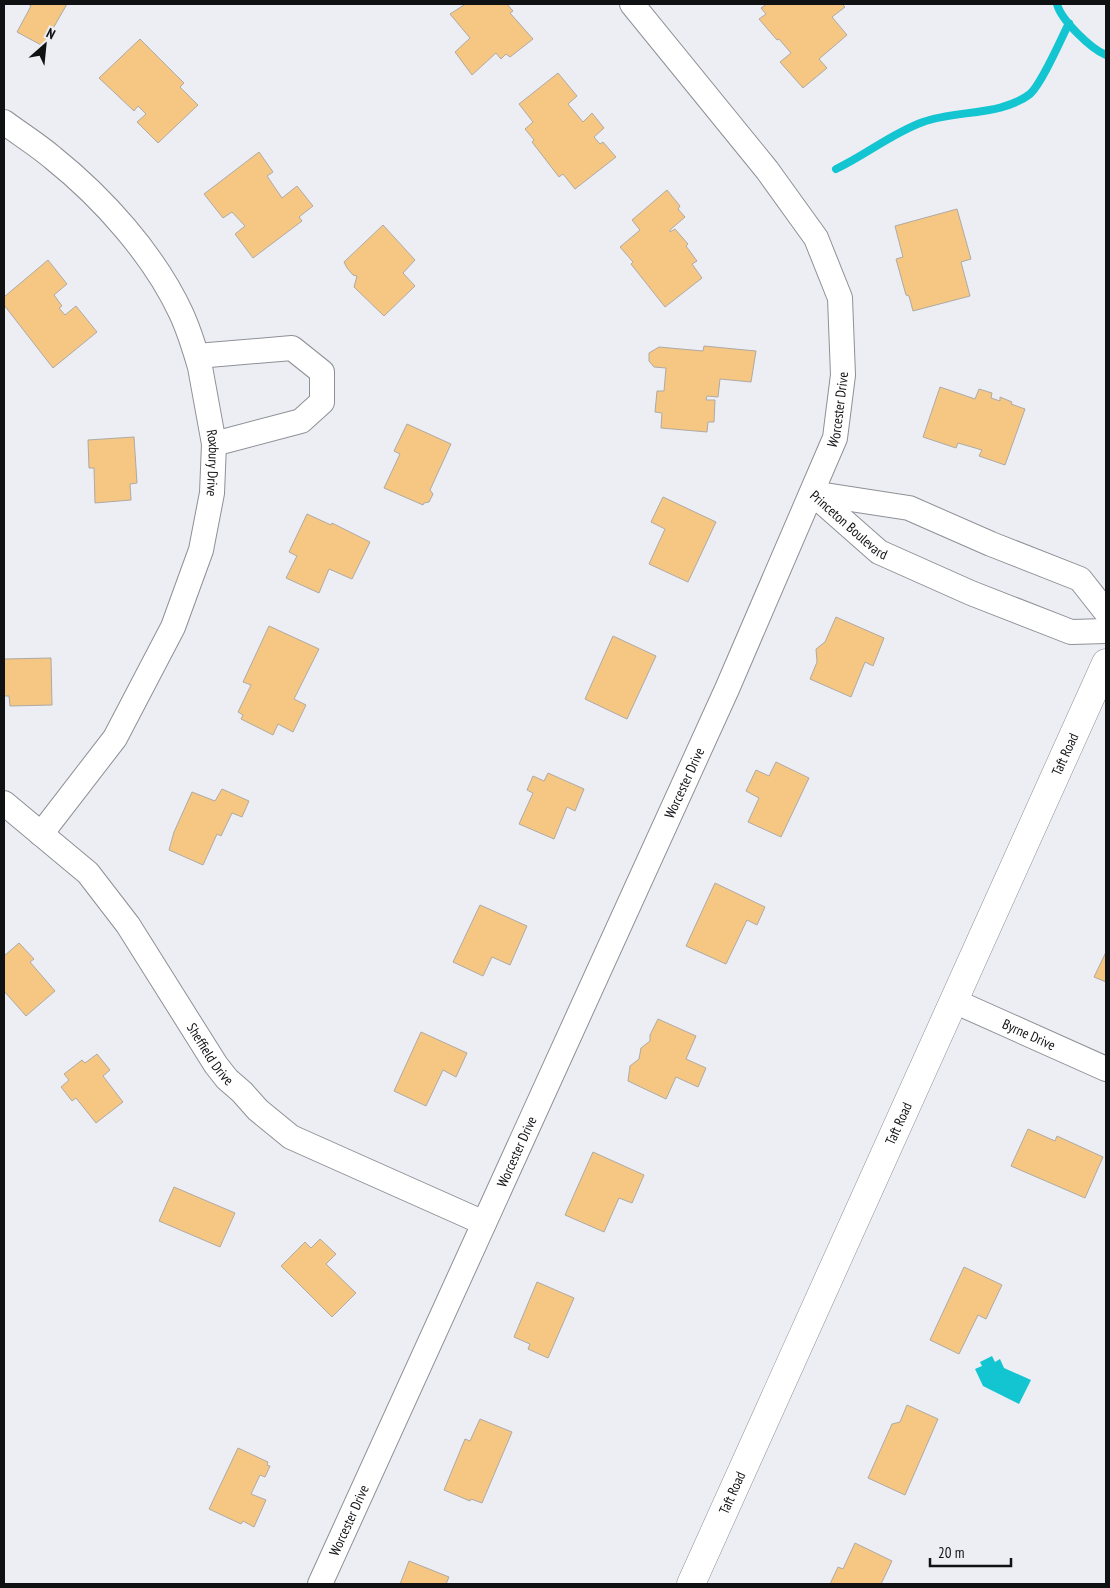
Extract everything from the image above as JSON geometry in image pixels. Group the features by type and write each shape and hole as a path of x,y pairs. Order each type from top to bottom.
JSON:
{"street":[{"name":"Worcester Drive","path":"320,1584 727,689 835,438 844,375 840,298 816,238 767,170 632,4"},
{"name":"Roxbury Drive","path":"4,122 53,157 110,209 152,264 181,313 197,356 214,444 212,494 201,550 173,627 115,738 41,834"},
{"path":"197,356 292,348 322,372 322,402 301,421 214,444"},
{"name":"Princeton Boulevard","path":"812,493 909,508 991,544 1080,579 1106,612"},
{"name":"Princeton Boulevard","path":"812,493 879,552 970,593 1071,632 1106,631"},
{"name":"Taft Road","path":"691,1584 1106,663"},
{"name":"Sheffield Drive","path":"4,803 94,880 128,925 216,1064 227,1079 258,1110 291,1137 484,1223"},
{"name":"Byrne Drive","path":"954,1001 1106,1069"}],"water":[{"path":"992,1356 995,1362 1000,1359 1004,1368 1031,1380 1019,1404 983,1386 975,1369 982,1366 980,1362"}],"building":[{"path":"28,4 67,4 43,46 17,32 31,6"},
{"path":"462,4 507,4 513,11 510,13 533,39 510,57 506,54 501,59 496,53 472,75 455,52 470,38 450,14 464,5"},
{"path":"767,4 842,4 845,7 832,17 847,35 819,59 827,68 803,88 780,62 791,53 759,19 766,14 761,8"},
{"path":"140,39 184,83 180,87 198,105 158,143 137,122 146,114 138,106 134,111 99,78"},
{"path":"558,73 577,96 568,104 583,122 592,113 604,128 594,137 600,144 603,142 616,157 575,189 563,174 559,177 532,142 534,140 525,129 533,122 519,104"},
{"path":"259,152 273,172 267,176 282,198 297,186 313,206 299,217 302,221 253,258 235,234 245,226 232,212 223,218 204,194"},
{"path":"667,190 680,206 678,209 685,217 670,232 675,229 688,244 686,246 697,261 692,264 702,278 665,307 620,247 640,230 632,220"},
{"path":"957,209 971,259 961,262 970,296 913,311 909,296 906,295 896,259 903,257 895,226"},
{"path":"383,225 415,260 403,273 415,286 384,316 354,287 357,276 353,275 344,262"},
{"path":"48,260 67,284 54,295 62,306 59,308 65,315 76,306 97,332 53,368 4,305 4,297"},
{"path":"704,346 756,351 751,382 720,379 718,397 707,396 706,400 715,400 714,422 708,422 707,432 661,428 662,413 655,412 657,391 664,391 666,368 654,367 649,361 649,353 659,347 703,351"},
{"path":"940,387 975,399 979,389 992,393 991,398 1000,401 1000,397 1012,402 1011,404 1025,409 1005,465 979,456 982,450 958,443 956,448 923,437"},
{"path":"407,424 451,444 430,490 433,494 429,502 423,505 384,488 400,454 394,451"},
{"path":"134,437 137,483 130,484 131,500 95,503 94,468 89,468 88,440"},
{"path":"663,497 716,522 688,582 649,564 665,529 651,522"},
{"path":"307,514 331,525 332,523 370,542 352,579 329,569 319,593 286,578 297,556 289,552"},
{"path":"836,617 884,638 873,666 865,662 851,697 810,679 817,662 816,649 825,642"},
{"path":"269,626 319,649 294,699 306,705 293,732 278,724 273,735 241,719 243,715 238,712 251,685 243,682"},
{"path":"613,636 656,656 627,719 585,699"},
{"path":"51,658 52,705 10,706 9,696 4,696 4,659"},
{"path":"776,762 809,778 781,837 748,822 759,798 746,791 756,770 769,776"},
{"path":"548,773 584,789 575,811 567,807 554,839 519,824 533,793 527,790 533,776 544,781"},
{"path":"222,789 249,801 242,817 232,813 221,836 217,834 203,865 169,850 174,832 192,792 215,801"},
{"path":"715,883 765,907 757,925 747,920 726,964 686,946"},
{"path":"480,905 527,926 510,965 492,957 483,976 453,962"},
{"path":"19,943 34,959 30,962 55,991 26,1016 4,991 4,956"},
{"path":"1106,952 1106,982 1094,977"},
{"path":"658,1019 696,1036 686,1059 706,1068 698,1087 676,1077 666,1099 628,1081 630,1066 639,1059 641,1048 650,1041 650,1035"},
{"path":"421,1032 467,1053 456,1077 443,1070 426,1106 394,1091"},
{"path":"97,1054 110,1070 103,1076 123,1102 96,1123 76,1098 72,1101 61,1087 69,1080 64,1074 82,1060 85,1063"},
{"path":"1028,1129 1055,1141 1057,1136 1103,1157 1085,1198 1011,1166"},
{"path":"593,1152 644,1175 632,1203 619,1198 604,1232 565,1215"},
{"path":"174,1187 235,1213 220,1247 159,1221"},
{"path":"320,1239 336,1254 326,1264 356,1293 332,1317 281,1266 305,1242 311,1248"},
{"path":"964,1267 1002,1285 986,1319 978,1315 959,1354 930,1340"},
{"path":"537,1282 574,1298 548,1358 528,1349 530,1344 514,1337"},
{"path":"907,1405 938,1419 905,1495 868,1478 892,1424 900,1422"},
{"path":"480,1419 512,1432 482,1503 471,1499 470,1501 444,1490 465,1439 470,1441"},
{"path":"238,1448 268,1462 267,1465 270,1466 265,1477 260,1475 251,1494 266,1500 254,1527 243,1521 241,1524 209,1509"},
{"path":"855,1543 892,1561 881,1584 830,1584 838,1567 843,1569"},
{"path":"409,1561 449,1577 446,1584 400,1584"}],"waterway":[{"path":"1057,4 1070,26 1093,47 1106,55"},
{"path":"836,169 901,132 923,122 1006,106 1019,101 1030,94 1046,71 1069,23"}]}
